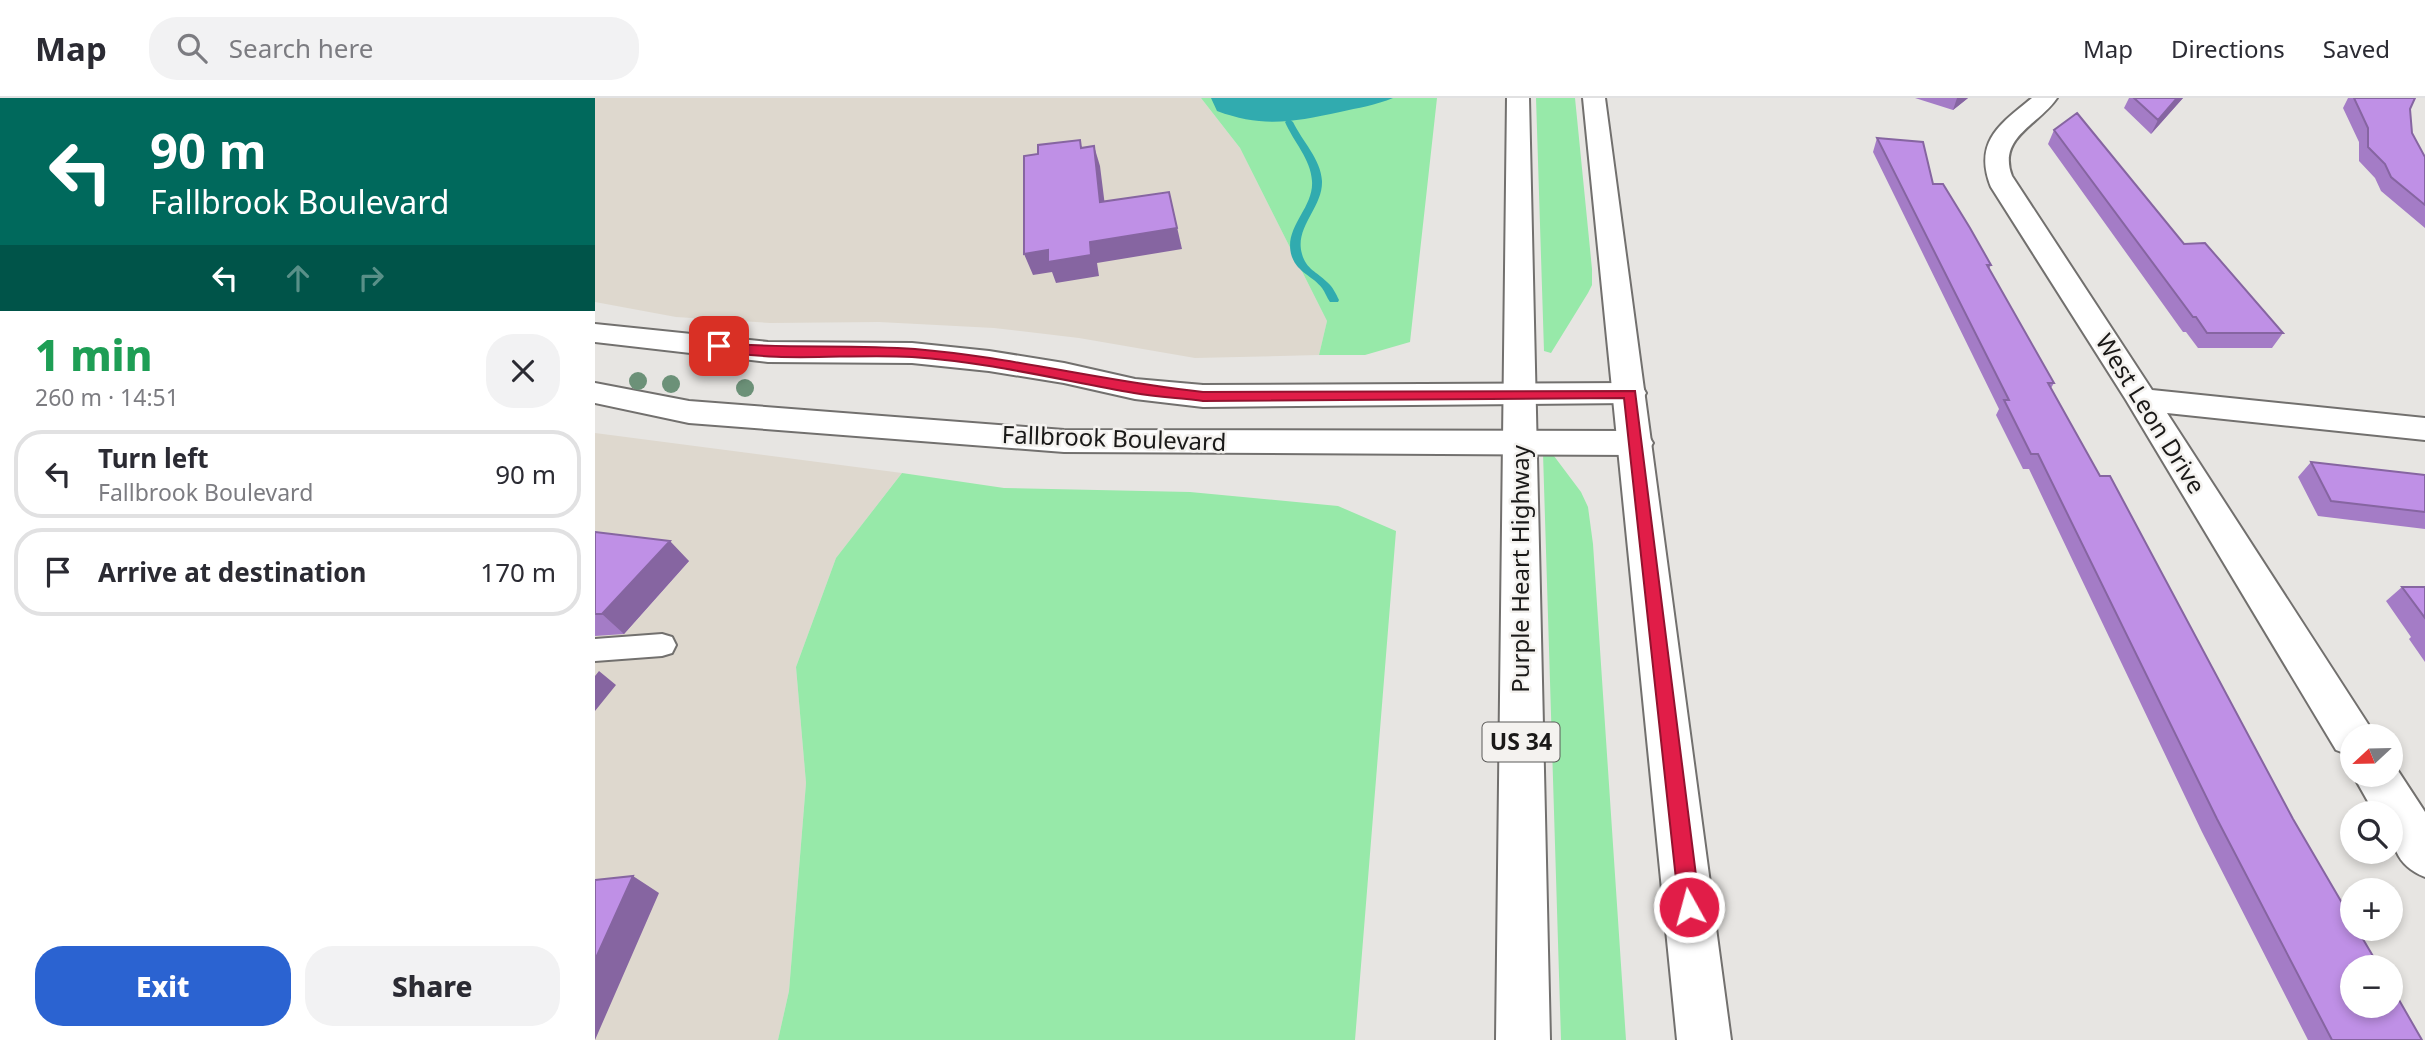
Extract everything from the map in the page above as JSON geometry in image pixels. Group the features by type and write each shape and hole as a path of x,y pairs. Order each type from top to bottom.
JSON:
{"street":[{"name":"Purple Heart Highway","path":"1518,98 1523,1040"},
{"path":"1594,98 1704,1040"},
{"name":"West Leon Drive","path":"2046,98 2008,133 1999,148 1995,164 2004,187 2142,400 2344,724"},
{"name":"Fallbrook Boulevard","path":"595,333 768,352 912,353 989,361 1063,373 1135,389 1203,396 1630,394"},
{"name":"Fallbrook Boulevard","path":"595,393 689,412 1064,441 1636,443"},
{"path":"2142,400 2425,429"},
{"path":"2385,788 2419,836"}],"lane":[{"path":"595,650 662,645"}],"shaded area":[{"path":"595,98 1201,98 1240,148 1327,321 1319,355 1195,358 1079,338 994,328 879,322 770,323 676,317 595,302"},
{"path":"595,433 902,473 836,558 796,667 806,783 789,991 778,1040 595,1040"}],"green space":[{"path":"1201,98 1437,98 1410,342 1365,355 1319,355 1327,321 1240,148"},
{"path":"1536,98 1575,98 1592,269 1592,285 1551,353 1544,351"},
{"path":"1551,452 1581,492 1588,507 1593,544 1626,1040 1561,1040 1543,453"},
{"path":"902,473 1004,488 1190,492 1338,506 1396,531 1355,1040 778,1040 789,991 806,783 796,667 836,558"}],"water":[{"path":"1211,98 1393,98 1323,116 1278,122 1249,120 1217,111"}],"building":[{"path":"2134,98 2177,98 2158,120"},
{"path":"2354,98 2415,98 2410,109 2412,133 2425,157 2425,205 2391,177 2385,164 2368,147 2368,128"},
{"path":"2077,113 2184,244 2205,243 2283,333 2207,333 2054,130"},
{"path":"1877,138 1923,142 1933,184 1943,184 1970,228 1991,265 1987,265 2054,383 2048,383 2100,476 2110,476 2293,819 2340,899 2340,941 2364,941 2372,955 2340,955 2340,1018 2403,1018 2403,1007 2422,1040 2332,1040 2217,819 2038,454 2031,454 2004,400 2009,400"},
{"path":"1080,140 1081,148 1094,146 1100,202 1169,192 1177,228 1090,242 1091,255 1048,262 1048,250 1024,254 1024,156 1038,154 1038,145"},
{"path":"2311,462 2425,475 2425,512 2331,501"},
{"path":"595,532 670,541 602,614 595,614"},
{"path":"2402,587 2425,587 2425,618"},
{"path":"633,876 595,960 595,880"}],"waterway":[{"path":"1289,122 1313,164 1317,180 1314,199 1296,236 1297,256 1306,271 1326,286 1334,300"}],"route":[{"path":"719,346 768,352 912,353 989,361 1063,373 1135,389 1203,396 1630,394 1689,907"}]}
